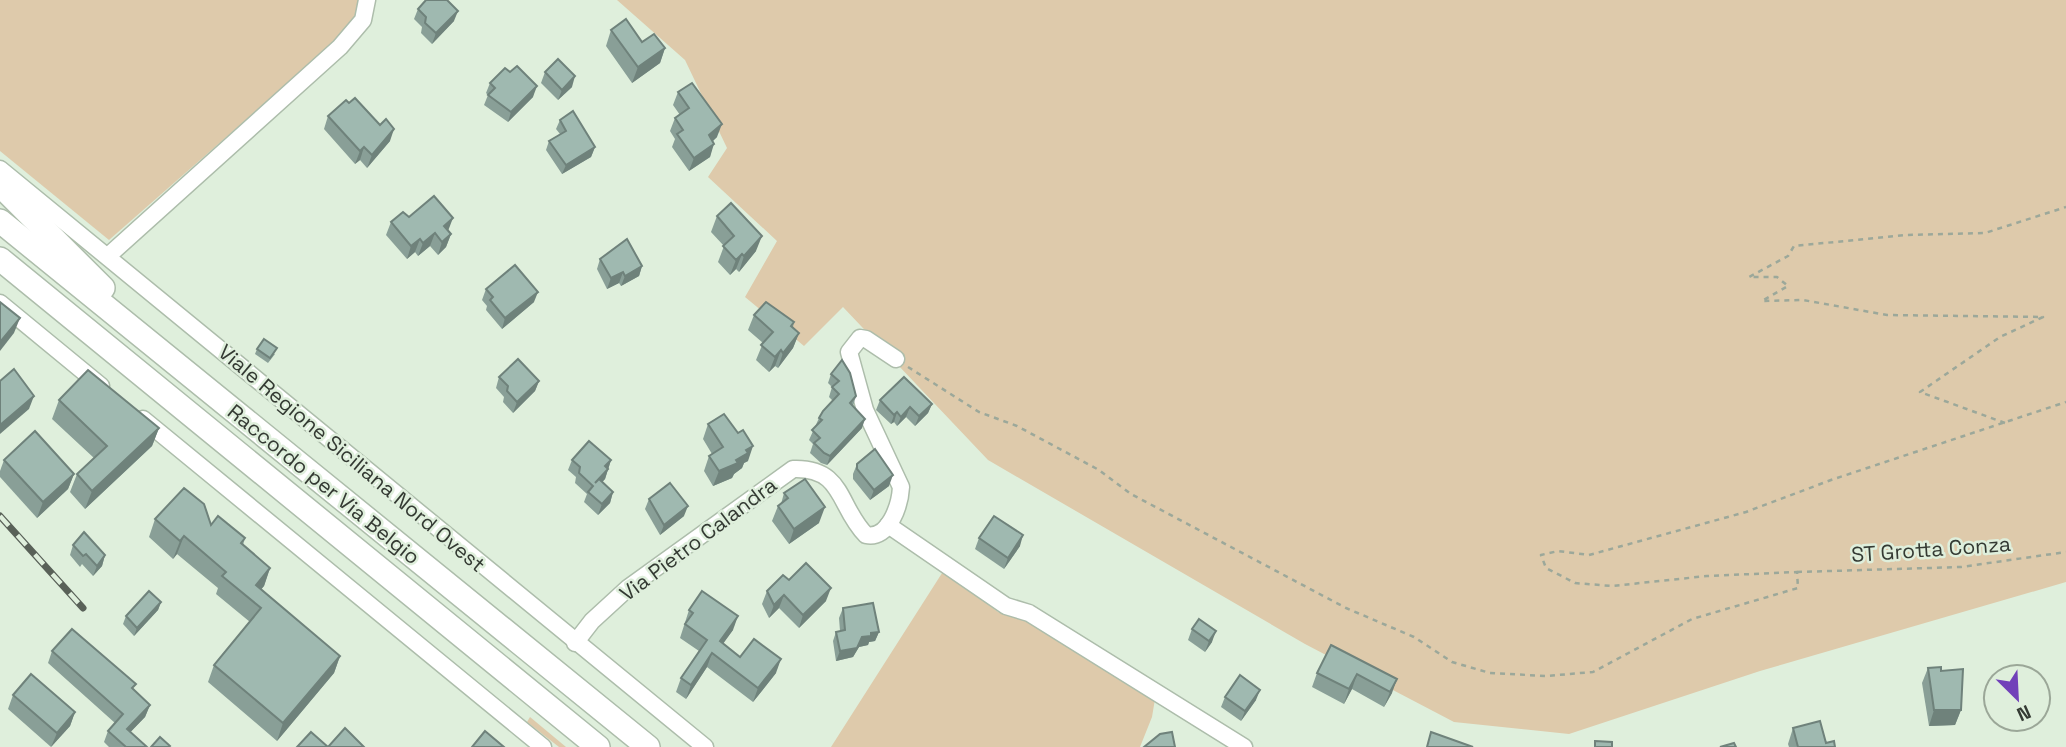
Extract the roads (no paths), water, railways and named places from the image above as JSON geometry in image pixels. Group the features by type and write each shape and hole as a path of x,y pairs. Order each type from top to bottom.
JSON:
{"highway":[{"path":"0,185 95,281 374,511 497,624"},
{"name":"Raccordo per Via Belgio","path":"0,222 648,747"},
{"name":"Raccordo per Via Belgio","path":"0,259 598,747"}],"street":[{"path":"108,256 340,47 363,20 367,0"},
{"name":"Viale Regione Siciliana Nord Ovest","path":"0,169 705,747"},
{"path":"0,303 113,395"},
{"path":"896,359 866,339 860,338 849,352 865,410 901,487 888,525 1006,606 1038,618 1244,747"},
{"path":"134,412 543,747"},
{"name":"Via Pietro Calandra","path":"575,643 592,621 628,588 793,469 811,470 831,480 866,535 877,534 888,525"}],"railway":[{"path":"0,516 83,608"}]}
